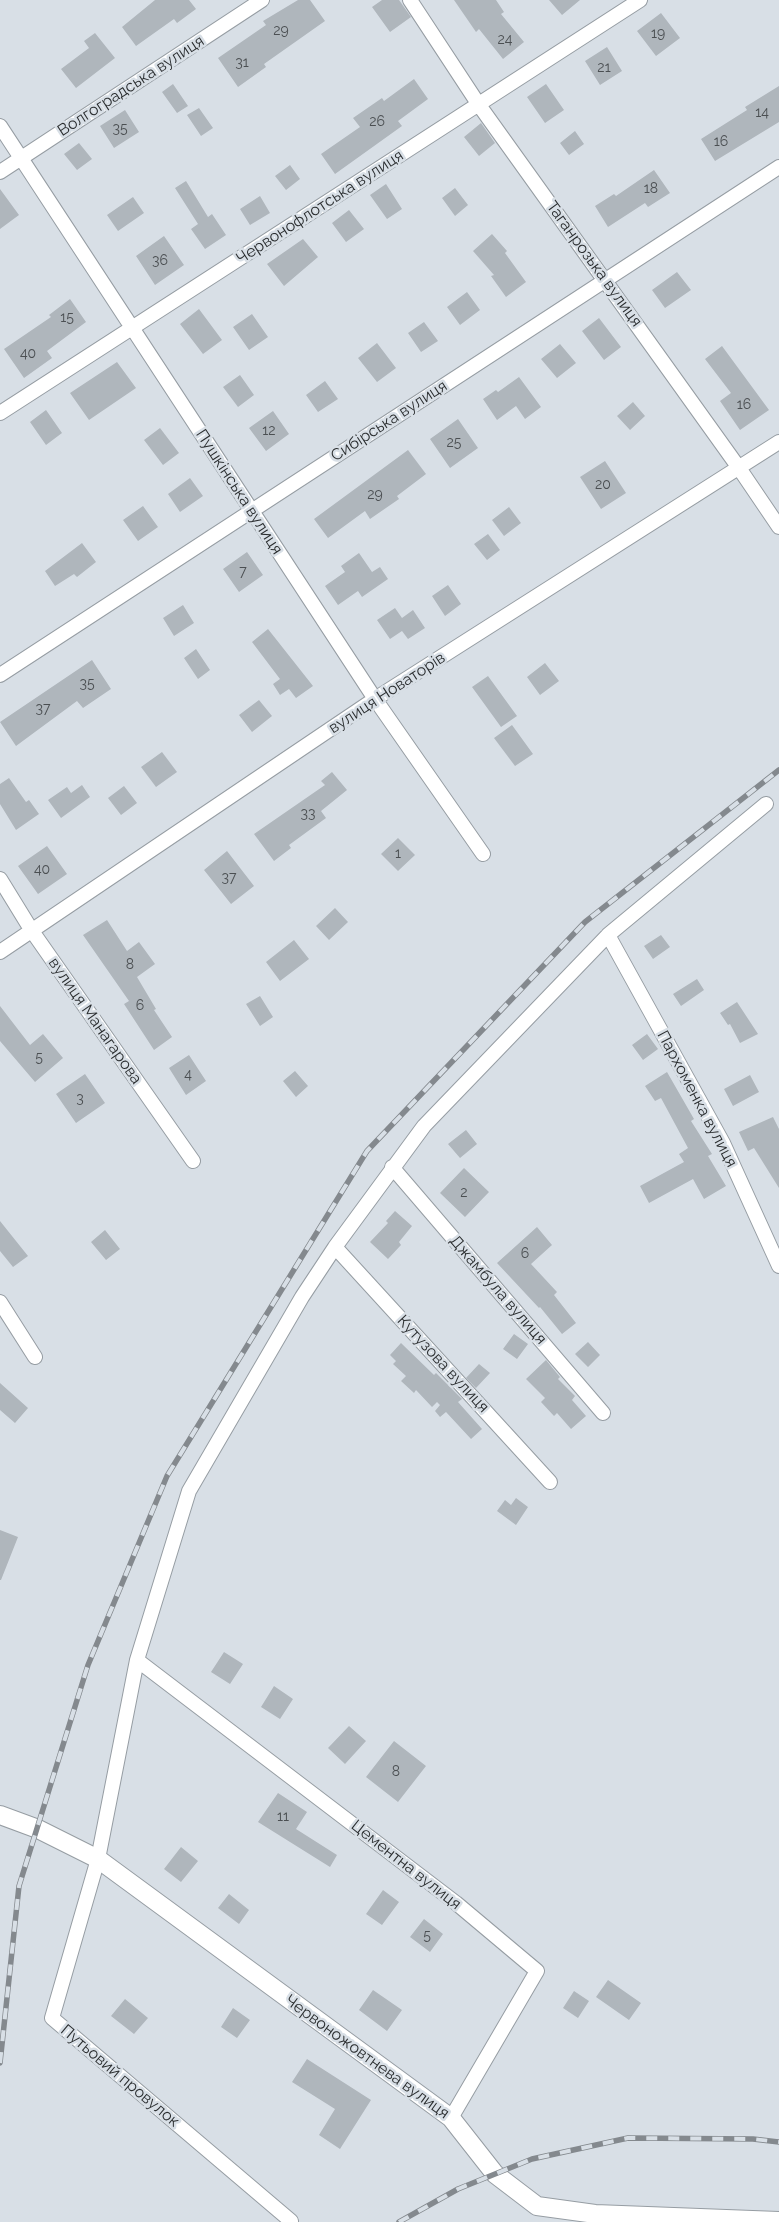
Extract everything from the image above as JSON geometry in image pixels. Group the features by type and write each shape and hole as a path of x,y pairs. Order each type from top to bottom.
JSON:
{"street":[{"name":"Волгоградська вулиця","path":"0,172 262,0"},
{"name":"Таганрозька вулиця","path":"410,0 479,105 739,468 779,527"},
{"name":"Червонофлотська вулиця","path":"0,413 640,0"},
{"name":"Пушкінська вулиця","path":"0,126 375,700 483,854"},
{"name":"Сибірська вулиця","path":"0,674 779,167"},
{"name":"вулиця Новаторів","path":"0,952 375,700 779,442"},
{"path":"98,1859 137,1660 188,1491 302,1297 392,1167 431,1119 608,935 766,804"},
{"name":"вулиця Манагарова","path":"0,879 32,931 193,1161"},
{"name":"Пархоменка вулиця","path":"608,935 723,1143 779,1266"},
{"name":"Джамбула вулиця","path":"392,1167 603,1413"},
{"name":"Кутузова вулиця","path":"335,1247 550,1482"},
{"path":"0,1302 35,1357"},
{"name":"Цементна вулиця","path":"137,1660 456,1903 537,1971 451,2118"},
{"name":"Червоножовтнева вулиця","path":"0,1816 38,1829 98,1859 451,2118 495,2174 538,2206 595,2214 779,2221"},
{"name":"Путьовий провулок","path":"98,1859 52,2018 291,2221"}],"building":[{"path":"155,0 189,0 196,9 177,23 174,19 136,46 122,27"},
{"path":"298,0 310,0 325,21 264,64 266,67 238,87 218,58 266,25 263,21"},
{"path":"382,0 399,0 411,17 390,32 372,7"},
{"path":"454,0 496,0 504,12 501,14 524,42 503,59 479,29 476,32"},
{"path":"549,0 580,0 562,15"},
{"path":"661,13 680,38 656,56 637,31"},
{"path":"95,33 115,58 76,88 61,69 89,48 84,41"},
{"path":"607,47 622,71 600,85 585,61"},
{"path":"414,79 428,99 398,121 402,126 335,174 321,154 360,127 353,118 382,98 384,101"},
{"path":"173,84 188,106 177,113 162,92"},
{"path":"546,84 564,110 545,123 527,97"},
{"path":"779,86 779,122 715,161 701,139 747,110 745,107"},
{"path":"199,108 213,128 201,136 187,115"},
{"path":"125,110 139,132 114,148 100,126"},
{"path":"481,123 495,143 479,156 464,137"},
{"path":"575,131 584,144 569,155 560,143"},
{"path":"79,143 92,159 77,170 64,154"},
{"path":"290,165 300,179 286,190 275,176"},
{"path":"654,170 670,193 648,207 645,203 608,227 595,206 614,194 616,196"},
{"path":"186,181 208,217 212,214 226,235 205,249 191,229 198,224 175,188"},
{"path":"386,184 402,209 387,219 370,195"},
{"path":"455,188 468,205 455,216 442,198"},
{"path":"0,189 19,215 0,229"},
{"path":"260,196 270,213 250,225 240,209"},
{"path":"133,197 144,213 118,231 107,215"},
{"path":"349,210 364,229 346,242 332,223"},
{"path":"492,234 507,251 505,253 526,282 506,297 491,276 494,275 473,251"},
{"path":"164,236 184,265 155,285 136,256"},
{"path":"303,239 318,257 284,286 267,264"},
{"path":"677,272 691,290 665,308 652,290"},
{"path":"467,292 480,310 460,325 447,307"},
{"path":"70,299 86,322 47,351 52,358 24,378 4,349 51,317 49,315"},
{"path":"199,309 222,340 203,354 180,324"},
{"path":"252,314 268,337 249,350 233,327"},
{"path":"599,318 621,347 604,360 582,331"},
{"path":"424,322 438,341 421,352 408,333"},
{"path":"377,343 396,368 377,382 358,358"},
{"path":"560,344 576,363 557,378 541,359"},
{"path":"722,346 769,410 740,430 720,401 731,393 705,359"},
{"path":"117,362 136,388 89,420 70,393"},
{"path":"240,375 254,395 238,407 223,387"},
{"path":"519,377 541,407 525,419 516,406 497,420 483,399 496,390 498,392"},
{"path":"325,381 338,399 318,412 306,395"},
{"path":"633,402 645,416 630,430 617,416"},
{"path":"46,410 62,433 46,445 30,422"},
{"path":"273,411 289,434 266,451 249,428"},
{"path":"458,419 478,448 450,468 430,439"},
{"path":"160,428 179,453 163,465 144,440"},
{"path":"408,450 426,474 397,496 399,499 370,519 365,511 328,538 314,519"},
{"path":"605,461 626,493 601,509 580,477"},
{"path":"190,478 203,496 180,512 168,494"},
{"path":"143,506 158,527 138,541 123,520"},
{"path":"509,507 521,523 504,536 492,520"},
{"path":"488,534 500,550 487,560 474,544"},
{"path":"82,543 96,562 77,577 74,574 55,586 45,571"},
{"path":"247,552 263,575 239,592 223,569"},
{"path":"359,553 372,572 380,567 388,579 362,597 358,591 338,605 325,586 345,572 341,566"},
{"path":"448,585 461,604 445,616 432,596"},
{"path":"183,605 194,623 174,636 163,618"},
{"path":"395,608 402,618 413,610 425,628 408,639 402,631 390,639 377,620"},
{"path":"268,629 313,686 296,698 289,689 280,695 273,684 280,679 252,642"},
{"path":"196,649 210,670 198,679 184,658"},
{"path":"92,660 111,689 83,708 77,701 16,746 0,722"},
{"path":"545,663 559,681 540,695 527,677"},
{"path":"488,676 517,716 501,727 472,687"},
{"path":"259,700 272,716 252,732 239,715"},
{"path":"512,725 533,754 515,766 494,738"},
{"path":"162,752 177,772 156,787 141,767"},
{"path":"332,772 347,790 321,811 326,818 289,845 291,848 274,861 254,834 325,785 321,781"},
{"path":"9,778 26,802 29,800 39,814 16,830 0,804 0,784"},
{"path":"82,785 90,797 61,818 48,800 67,787 71,793"},
{"path":"124,786 137,803 121,815 108,798"},
{"path":"398,838 415,855 398,871 381,854"},
{"path":"47,846 67,874 38,894 18,866"},
{"path":"227,851 254,886 231,904 204,870"},
{"path":"335,908 348,922 329,940 316,926"},
{"path":"107,920 127,951 139,942 155,964 137,977 156,1009 154,1010 172,1037 154,1050 124,1004 129,1001 83,935"},
{"path":"661,935 670,947 653,959 644,946"},
{"path":"294,940 309,959 280,981 266,962"},
{"path":"697,979 704,990 681,1006 673,994"},
{"path":"260,996 273,1017 260,1026 246,1004"},
{"path":"737,1002 758,1034 740,1043 730,1024 728,1025 720,1013"},
{"path":"0,1006 30,1045 43,1034 63,1058 35,1082 0,1041"},
{"path":"647,1034 658,1049 643,1060 632,1045"},
{"path":"189,1055 206,1081 186,1095 169,1068"},
{"path":"295,1071 308,1086 296,1097 283,1081"},
{"path":"667,1072 694,1119 691,1121 712,1154 708,1156 726,1186 704,1199 693,1179 649,1203 640,1186 684,1162 679,1154 688,1148 661,1098 655,1101 645,1086"},
{"path":"85,1074 105,1103 76,1123 56,1094"},
{"path":"750,1075 759,1092 733,1106 724,1089"},
{"path":"773,1117 779,1129 779,1188 754,1148 748,1151 739,1132"},
{"path":"466,1130 477,1144 460,1158 448,1144"},
{"path":"464,1168 489,1192 465,1217 440,1193"},
{"path":"395,1211 412,1226 399,1242 401,1245 388,1259 370,1242 388,1223 386,1221"},
{"path":"0,1221 28,1256 13,1267 0,1251"},
{"path":"537,1227 552,1245 531,1264 557,1292 554,1295 576,1323 562,1334 540,1307 497,1263"},
{"path":"105,1230 120,1249 106,1260 91,1242"},
{"path":"514,1334 528,1344 517,1359 503,1349"},
{"path":"588,1342 600,1355 588,1367 575,1354"},
{"path":"401,1343 434,1375 436,1373 462,1399 458,1402 482,1429 471,1439 446,1412 440,1417 435,1411 440,1405 437,1402 432,1407 416,1390 414,1393 401,1381 406,1376 393,1364 396,1361 390,1355"},
{"path":"546,1360 560,1377 558,1379 575,1396 572,1400 586,1416 571,1429 557,1413 554,1416 541,1402 545,1398 526,1379"},
{"path":"479,1364 490,1373 476,1388 466,1378"},
{"path":"0,1383 28,1408 15,1423 0,1410"},
{"path":"516,1498 528,1507 516,1525 497,1511 505,1500 511,1505"},
{"path":"0,1530 18,1537 1,1580 0,1580"},
{"path":"224,1652 243,1664 230,1684 211,1672"},
{"path":"274,1686 293,1699 280,1719 261,1707"},
{"path":"349,1726 366,1741 345,1764 328,1748"},
{"path":"394,1741 426,1766 398,1802 366,1777"},
{"path":"278,1793 307,1812 296,1829 337,1855 330,1867 258,1822"},
{"path":"181,1847 198,1861 181,1882 164,1869"},
{"path":"383,1890 399,1902 382,1925 366,1914"},
{"path":"229,1894 249,1910 239,1924 218,1908"},
{"path":"424,1919 443,1934 430,1952 410,1937"},
{"path":"608,1980 641,2003 629,2020 596,1997"},
{"path":"373,1990 402,2010 387,2031 359,2010"},
{"path":"574,1991 589,2001 578,2018 563,2008"},
{"path":"125,1999 148,2018 134,2034 111,2016"},
{"path":"233,2008 250,2020 237,2038 221,2027"},
{"path":"307,2059 371,2100 340,2149 319,2135 335,2109 292,2082"}],"railway":[{"path":"0,2063 19,1886 88,1665 167,1476 367,1151 585,922 779,770"},
{"path":"399,2222 458,2189 532,2159 628,2138 753,2139 779,2142"}]}
